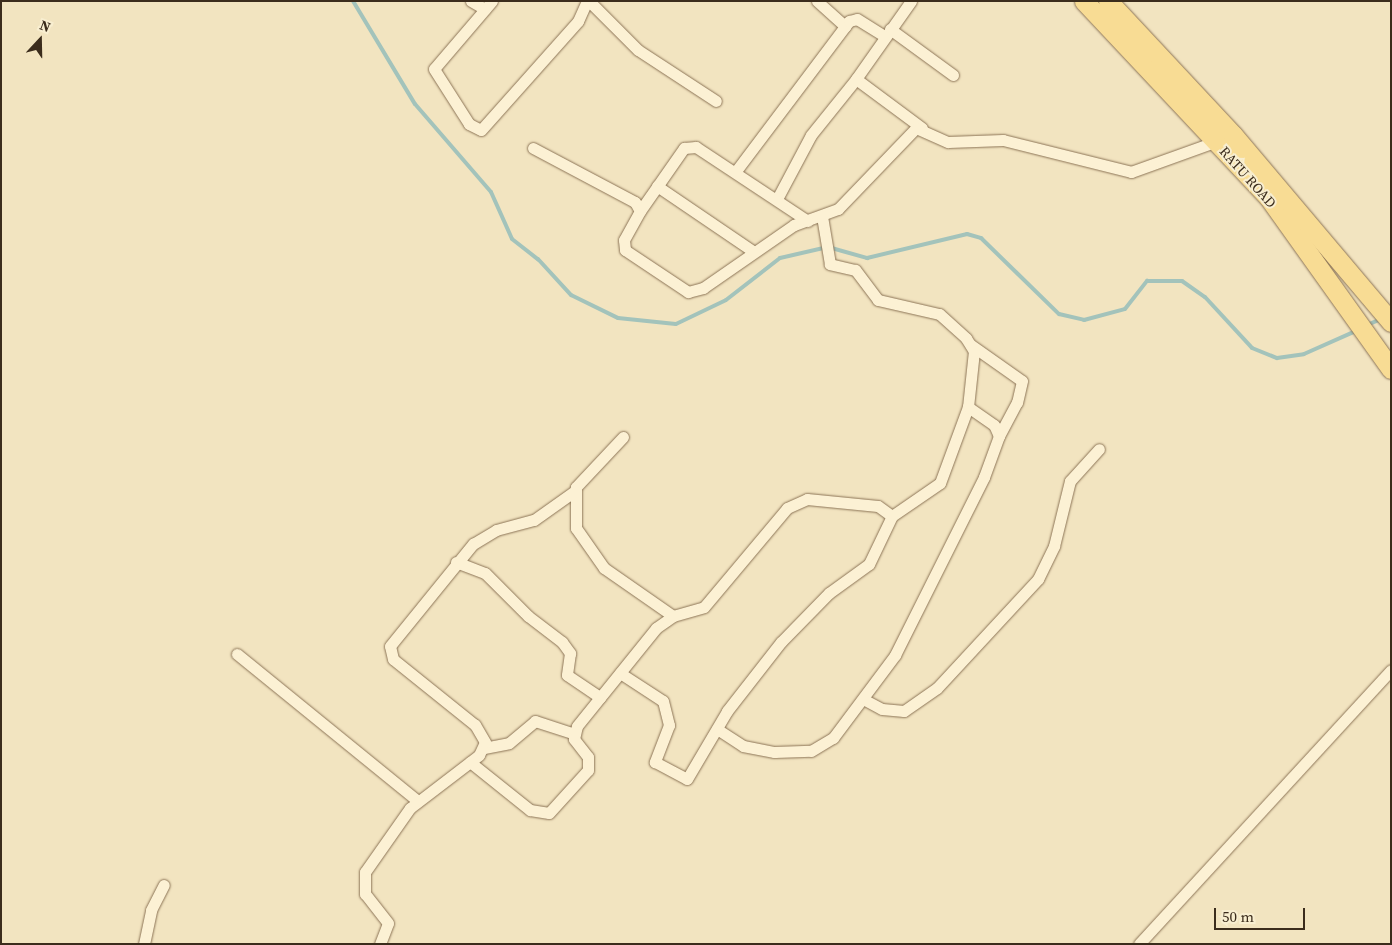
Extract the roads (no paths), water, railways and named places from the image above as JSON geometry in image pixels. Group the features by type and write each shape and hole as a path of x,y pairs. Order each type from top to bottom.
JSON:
{"main road":[{"name":"RATU ROAD","path":"1084,1 1225,138 1348,307 1388,366"},
{"name":"RATU ROAD","path":"1108,1 1225,138 1367,290 1391,322"}],"street":[{"path":"471,1 489,5 434,69 469,124 481,130 574,25 588,1 644,55 716,101"},
{"path":"817,1 845,26"},
{"path":"777,199 812,135 912,1"},
{"path":"736,172 845,26 857,19 887,33 953,75"},
{"path":"856,78 922,128 948,142 1012,142 1132,172 1225,138"},
{"path":"808,221 705,151 690,146 640,210 624,240 625,250 688,292 703,288 754,252 808,221 838,209 911,131 922,128"},
{"path":"533,148 635,202 640,210"},
{"path":"657,186 754,252"},
{"path":"717,729 754,749 811,751 833,738 895,655 939,570 999,436 1017,402 1022,381 971,345 939,314 878,300 855,270 830,264 826,251 826,237 822,216"},
{"path":"620,672 664,701 669,726 657,755 658,766 687,779 717,729 781,642 829,593 869,564 892,516 940,482 968,407 971,345"},
{"path":"968,407 994,425 999,436"},
{"path":"484,748 480,730 389,654 397,635 456,562 485,535 534,520 575,492 623,437"},
{"path":"863,699 882,709 904,711 936,688 1038,579 1054,546 1070,482 1099,449"},
{"path":"575,492 576,528 594,557 673,616"},
{"path":"573,733 656,628 673,616 704,607 769,527 797,501 878,506 892,516"},
{"path":"456,562 485,573 528,616 562,642 570,653 567,675 600,697"},
{"path":"237,654 418,801"},
{"path":"1139,944 1391,670"},
{"path":"380,944 387,931 387,916 365,894 362,880 400,820 418,801 470,762 484,748 509,743 535,721 573,733 588,756 588,770 544,816 470,762"},
{"path":"144,944 151,910 164,885"}],"waterway":[{"path":"353,1 415,104 491,192 512,239 538,259 571,295 618,318 676,324 726,300 780,258 828,247 867,258 967,234 981,238 1059,314 1084,320 1125,309 1147,281 1182,281 1205,297 1252,348 1277,358 1304,354 1356,331"},
{"path":"1367,325 1381,319"}]}
